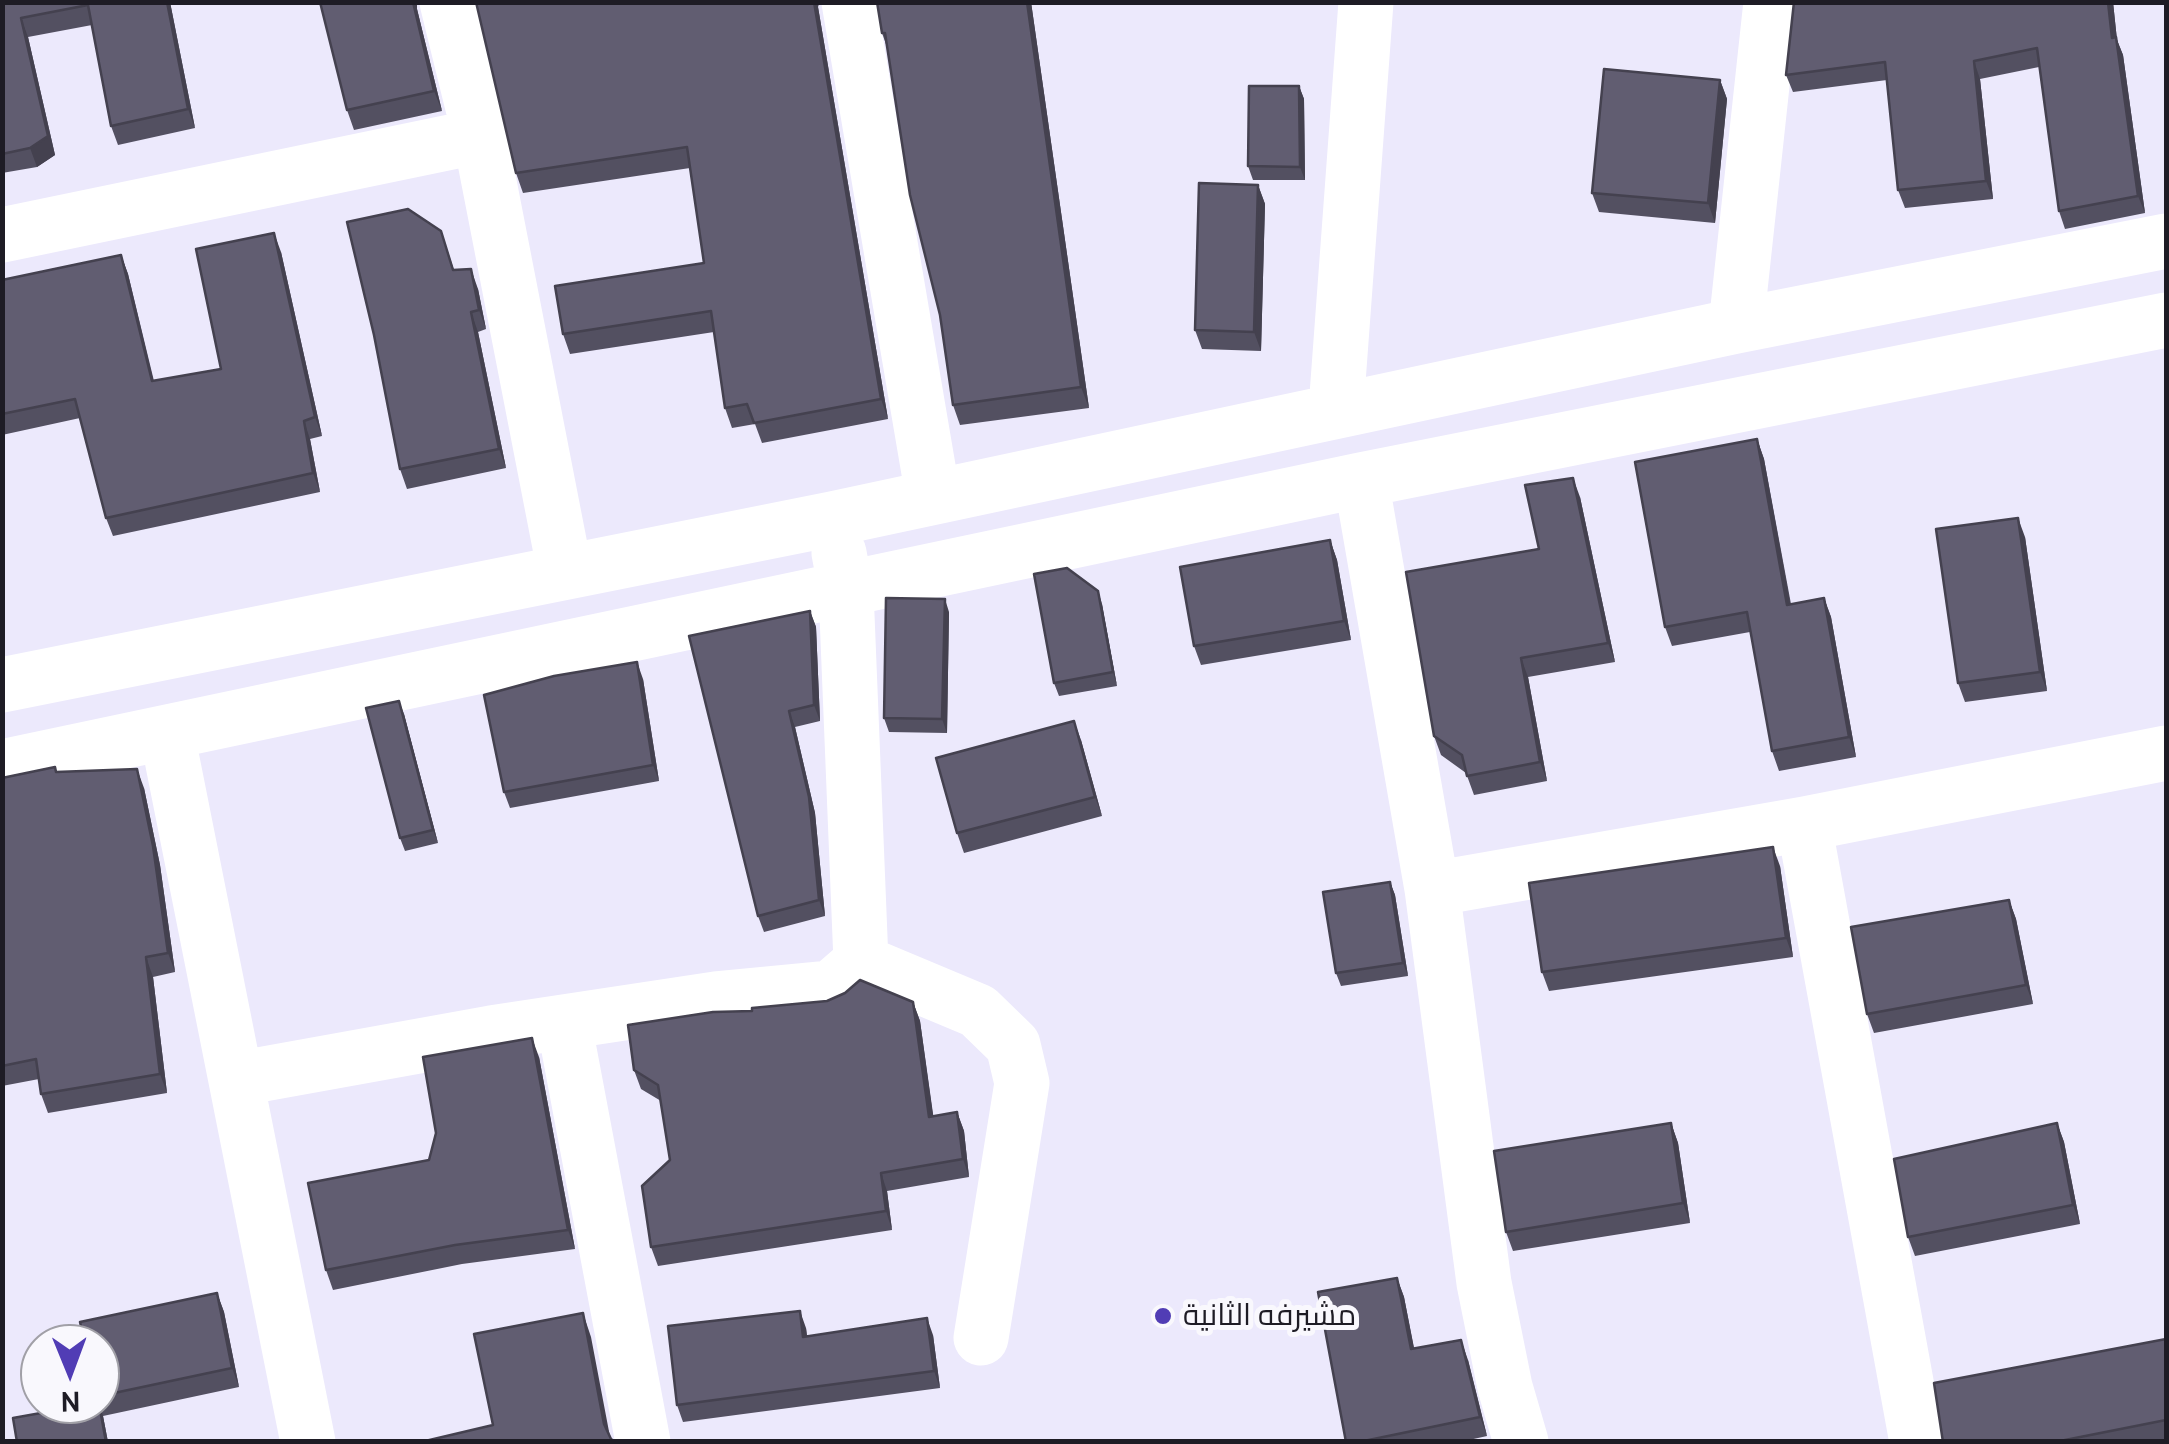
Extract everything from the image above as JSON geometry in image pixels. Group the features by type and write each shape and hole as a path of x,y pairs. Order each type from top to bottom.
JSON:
{"street":[{"path":"447,2 480,136 565,572"},
{"path":"849,2 933,496"},
{"path":"1336,410 1366,2"},
{"path":"1736,326 1771,2"},
{"path":"2,234 480,136"},
{"path":"2,684 832,519 1736,326 2166,242"},
{"path":"2,767 1360,480 2166,320"},
{"path":"1360,480 1432,889 1484,1283 1521,1442"},
{"path":"832,519 846,590 861,962"},
{"path":"167,734 308,1442"},
{"path":"1432,889 1804,824 2166,753"},
{"path":"1804,824 1916,1442"},
{"path":"236,1079 716,999 830,988 861,962"},
{"path":"861,962 978,1011 1014,1045 1022,1083 981,1338"},
{"path":"564,1023 643,1442"}],"building":[{"path":"2,2 167,2 188,109 111,126 88,5 21,18 48,136 30,148 2,154"},
{"path":"320,2 413,2 434,91 347,110"},
{"path":"476,2 814,2 881,399 754,423 747,404 725,408 711,311 563,334 555,286 704,263 687,147 516,173"},
{"path":"877,2 1027,2 1081,387 953,405 940,315 910,195"},
{"path":"1794,2 2108,2 2138,196 2059,211 2037,48 1974,61 1986,181 1898,190 1885,62 1786,75"},
{"path":"1604,69 1720,80 1708,203 1592,193"},
{"path":"1249,86 1299,86 1300,167 1248,166"},
{"path":"1199,183 1258,185 1254,332 1195,330"},
{"path":"408,209 441,231 453,270 471,269 479,310 471,312 499,449 400,469 347,222"},
{"path":"274,233 315,417 304,421 313,473 106,518 75,399 2,414 2,280 121,255 152,381 221,369 196,249"},
{"path":"1757,439 1787,605 1824,598 1849,737 1772,751 1747,612 1665,627 1635,462"},
{"path":"1573,478 1608,643 1521,658 1540,762 1467,776 1462,755 1434,736 1406,572 1539,549 1525,485"},
{"path":"2018,518 2040,672 1958,683 1936,529"},
{"path":"1330,540 1344,621 1194,646 1180,567"},
{"path":"1067,568 1098,591 1113,672 1054,683 1034,574"},
{"path":"886,598 945,599 942,719 884,718"},
{"path":"810,611 814,705 789,711 809,797 819,900 758,916 689,636"},
{"path":"637,662 653,765 504,792 484,695 554,676"},
{"path":"399,701 433,830 400,838 366,708"},
{"path":"1074,721 1095,797 957,833 936,758"},
{"path":"55,767 56,772 137,769 168,953 146,957 160,1074 41,1094 36,1059 2,1066 2,778"},
{"path":"1773,847 1786,938 1542,972 1529,883"},
{"path":"1390,882 1403,963 1336,973 1323,892"},
{"path":"2009,900 2026,985 1867,1014 1851,927"},
{"path":"860,980 913,1002 929,1117 957,1112 963,1159 881,1173 886,1211 651,1247 642,1186 670,1160 658,1085 634,1070 628,1025 827,1001"},
{"path":"532,1038 568,1230 455,1245 326,1270 308,1183 429,1160 436,1133 423,1057"},
{"path":"1671,1123 1683,1203 1506,1232 1494,1151"},
{"path":"2057,1123 2073,1205 1908,1237 1894,1159"},
{"path":"1397,1278 1411,1349 1461,1340 1480,1417 1346,1442 1318,1292"},
{"path":"217,1293 232,1368 120,1392 120,1324 80,1322"},
{"path":"800,1311 803,1337 927,1318 934,1371 677,1405 668,1326"},
{"path":"583,1313 604,1424 615,1442 421,1442 493,1425 474,1334"},
{"path":"2166,1339 2166,1420 2055,1442 1943,1442 1934,1383"},
{"path":"20,1417 20,1424 103,1424 106,1442 17,1442 13,1418"}],"place":[{"name":"مشيرفه الثانية","path":"1163,1316"}]}
